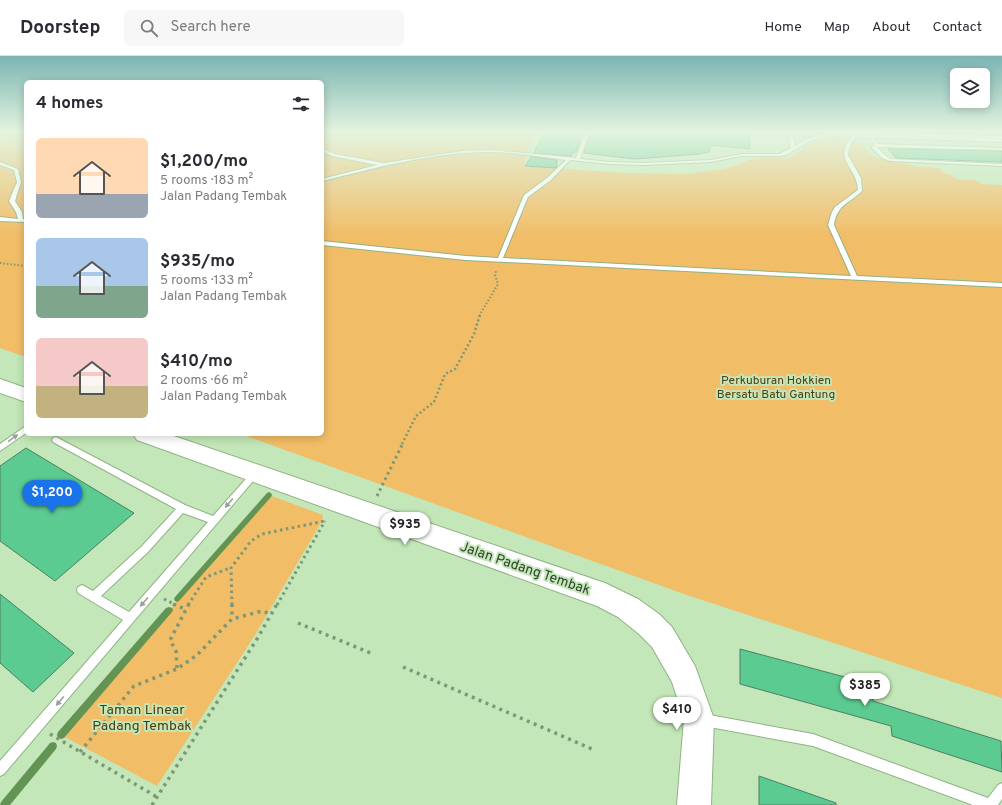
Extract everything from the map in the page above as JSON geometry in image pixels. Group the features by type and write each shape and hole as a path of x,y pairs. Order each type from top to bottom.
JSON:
{"street":[{"path":"0,386 24,394"},
{"name":"Jalan Padang Tembak","path":"150,436 604,596 628,608 649,624 662,637 685,676 699,719 694,805"}],"lane":[{"path":"0,219 23,220 12,201 19,182 16,169 8,166"},
{"path":"324,179 377,166"},
{"path":"500,259 526,196 549,179 562,166"},
{"path":"852,166 861,182 860,191 837,206 832,216 831,225 855,278"},
{"path":"324,243 429,255 1002,285"},
{"path":"0,448 24,430"},
{"path":"56,440 182,508 214,521"},
{"path":"0,770 129,618 255,474"},
{"path":"93,597 145,548 182,508"},
{"path":"82,590 129,618"},
{"path":"699,719 813,740 990,805 1002,789"}],"path":[{"path":"369,513 416,416 434,402 445,374 455,369 474,334 480,314 498,284 495,275 500,259"},
{"path":"0,263 24,266"},
{"path":"152,805 257,639 325,521 262,534 251,541 231,568 206,577 185,609 170,640 176,651 177,669"},
{"path":"231,568 232,619"},
{"path":"160,597 185,609"},
{"path":"80,752 130,689 138,684 177,669 197,655 232,619 262,611 271,614"},
{"path":"298,623 373,654"},
{"path":"403,667 592,749"},
{"path":"50,734 157,797"}],"green space":[{"path":"0,166 24,166 24,356 0,348"},
{"name":"Perkuburan Hokkien Bersatu Batu Gantung","path":"324,166 524,166 626,173 688,174 734,166 916,166 939,168 944,173 958,179 974,180 982,184 1002,185 1002,698 684,594 247,436 324,436"},
{"name":"Taman Linear Padang Tembak","path":"269,495 323,515 322,521 255,635 157,786 61,735"}],"building":[{"path":"525,166 556,166 556,168"},
{"path":"26,448 134,513 55,581 0,541 0,466"},
{"path":"0,594 74,653 33,692 0,663"},
{"path":"740,649 871,684 873,701 1001,741 1002,772 892,736 891,726 740,684"},
{"path":"759,776 836,803 836,805 759,805"}],"waterway":[{"path":"177,599 269,495"},
{"path":"61,735 169,610"},
{"path":"4,805 53,746"}]}
